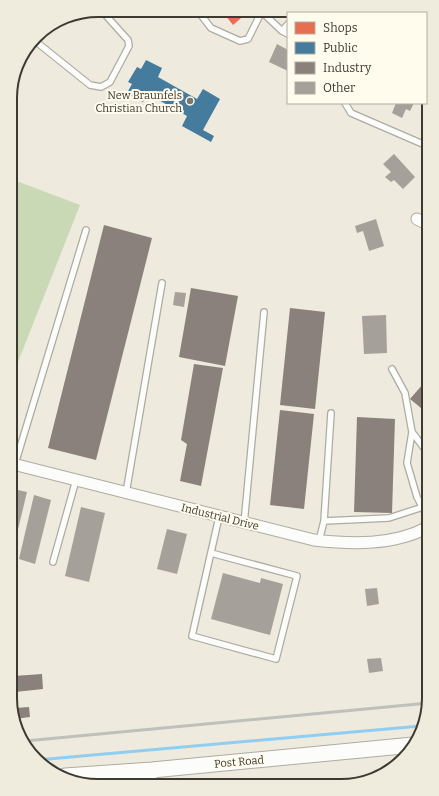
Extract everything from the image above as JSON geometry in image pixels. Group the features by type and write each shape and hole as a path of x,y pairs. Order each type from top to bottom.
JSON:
{"street":[{"name":"Industrial Drive","path":"17,465 219,518 319,541 339,543 375,542 402,537 422,529"},
{"name":"Post Road","path":"78,776 151,777 406,746"}],"lane":[{"path":"38,44 90,85 101,87 110,82 129,46 128,40 107,17"},
{"path":"203,17 211,28 240,41 248,39 259,17"},
{"path":"267,17 282,31 287,34"},
{"path":"282,31 287,25"},
{"path":"346,104 351,113 422,144"},
{"path":"17,454 86,230"},
{"path":"126,493 162,283"},
{"path":"244,524 264,312"},
{"path":"392,369 405,393 412,432 407,462 417,497 422,505"},
{"path":"319,541 324,521 332,413"},
{"path":"412,432 422,445"},
{"path":"53,562 76,480"},
{"path":"324,521 389,518 422,507"},
{"path":"211,553 297,576 276,659 192,636 219,518"}],"green space":[{"path":"17,181 80,205 17,362"}],"building: Shops":[{"path":"227,17 242,17 233,25"}],"building: Public":[{"name":"New Braunfels Christian Church","path":"146,60 162,68 158,77 197,99 203,89 220,99 203,130 214,136 211,142 182,126 187,116 148,94 143,102 127,93 132,84 128,82 137,67 141,69"}],"building: Industry":[{"path":"104,225 152,238 96,460 48,448"},
{"path":"191,288 238,296 225,366 179,357"},
{"path":"290,308 325,312 315,409 280,405"},
{"path":"194,364 223,368 201,486 180,481 187,444 181,440"},
{"path":"422,385 422,409 410,399"},
{"path":"280,410 314,414 304,509 270,505"},
{"path":"357,417 395,419 392,513 354,512"},
{"path":"42,674 43,689 17,692 17,676"},
{"path":"29,707 30,717 20,718 18,708"}],"building: Other":[{"path":"277,44 287,49 287,71 269,62"},
{"path":"396,104 414,104 410,111 406,109 402,118 392,113"},
{"path":"394,154 415,177 403,189 394,180 391,182 385,177 391,172 383,164"},
{"path":"376,219 384,246 369,251 363,231 357,233 355,226"},
{"path":"175,292 186,293 184,307 173,305"},
{"path":"386,315 387,353 364,354 362,316"},
{"path":"17,490 27,492 17,534"},
{"path":"34,495 51,500 35,564 19,559"},
{"path":"81,507 105,513 89,582 65,576"},
{"path":"167,529 187,534 177,574 157,569"},
{"path":"223,573 260,583 261,578 283,584 270,635 211,619"},
{"path":"377,588 379,604 367,606 365,589"},
{"path":"381,658 383,671 369,673 367,659"}],"waterway":[{"path":"45,759 417,726"}],"railway":[{"path":"29,741 422,704"}],"place":[{"name":"New Braunfels Christian Church","path":"190,101"}]}
